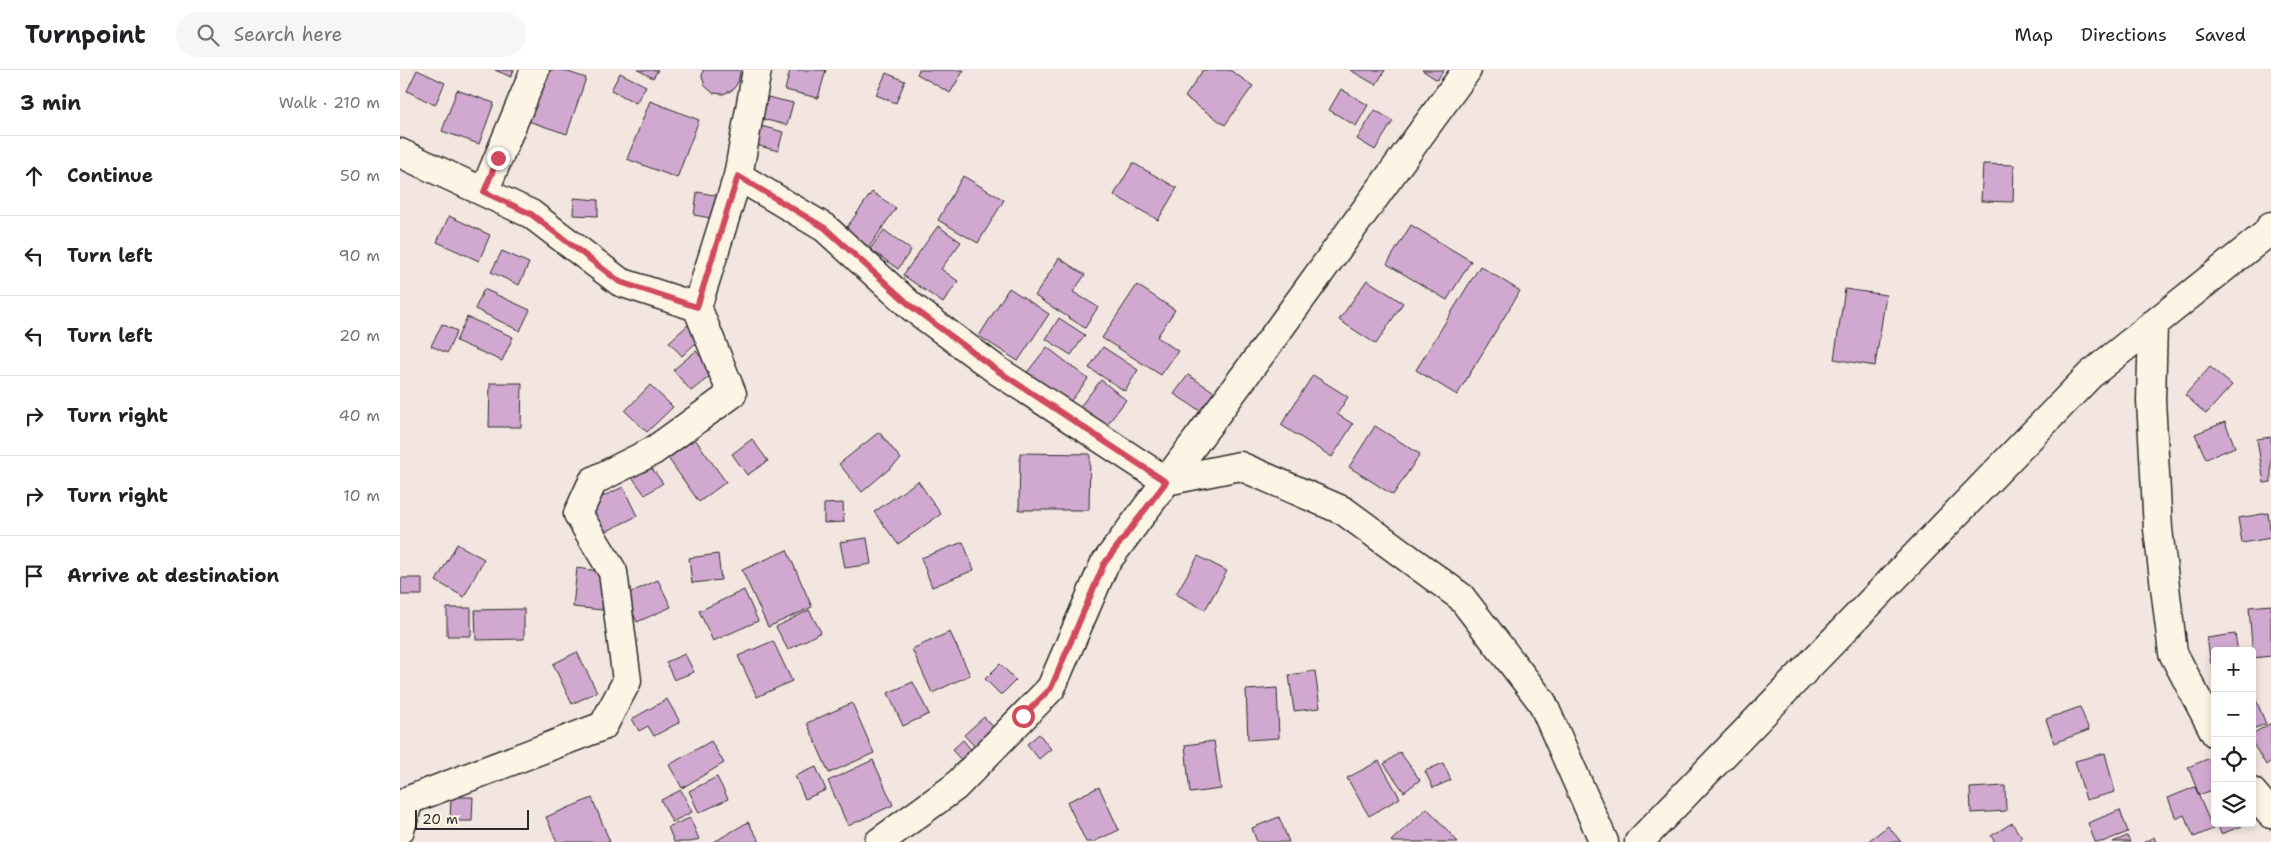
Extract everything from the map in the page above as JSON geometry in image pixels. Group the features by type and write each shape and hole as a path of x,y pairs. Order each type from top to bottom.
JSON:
{"street":[{"path":"484,192 535,70"},
{"path":"400,830 409,800 603,726 627,682 613,572 578,514 592,482 653,451 732,394 697,307 738,176 758,70"},
{"path":"879,842 955,786 1051,688 1104,564 1467,70"},
{"path":"400,153 531,214 620,282 697,307"},
{"path":"738,176 825,228 912,307 998,371 1166,482 1240,466 1344,511 1461,597 1542,702 1604,842"},
{"path":"1639,842 2090,374 2266,234 2271,226"},
{"path":"2153,324 2151,400 2157,509 2173,653 2211,725"},
{"path":"2256,797 2271,814"}],"building":[{"path":"417,70 445,83 435,105 407,91"},
{"path":"495,70 514,70 511,77"},
{"path":"542,70 562,70 586,78 567,134 525,120"},
{"path":"638,70 658,70 653,78"},
{"path":"703,70 739,70 740,73 738,82 733,90 723,94 713,93 705,86 702,77"},
{"path":"790,70 826,70 818,98 785,90"},
{"path":"919,70 964,70 950,93 917,74"},
{"path":"1203,70 1230,70 1253,86 1225,125 1185,97"},
{"path":"1350,70 1385,70 1376,85"},
{"path":"1422,70 1444,70 1437,80"},
{"path":"620,73 646,86 636,103 611,90"},
{"path":"886,73 905,81 896,103 876,95"},
{"path":"1341,89 1368,105 1356,126 1329,110"},
{"path":"457,90 494,103 479,144 442,131"},
{"path":"768,97 793,103 787,125 762,119"},
{"path":"650,101 699,120 677,178 627,159"},
{"path":"1375,110 1393,121 1375,150 1357,139"},
{"path":"761,126 783,132 778,151 756,145"},
{"path":"1133,163 1177,188 1158,220 1114,195"},
{"path":"1983,164 2014,165 2013,202 1981,201"},
{"path":"963,176 1004,200 978,243 938,220"},
{"path":"697,192 720,196 716,219 694,215"},
{"path":"872,192 896,208 869,247 845,230"},
{"path":"574,198 598,200 598,216 573,215"},
{"path":"449,216 490,235 479,261 437,242"},
{"path":"1411,225 1471,261 1447,300 1387,264"},
{"path":"938,226 961,242 941,269 958,281 943,303 903,275"},
{"path":"884,230 911,250 898,269 870,249"},
{"path":"502,251 529,263 519,285 491,272"},
{"path":"1059,258 1085,275 1073,292 1098,307 1085,328 1035,296"},
{"path":"1480,266 1520,291 1457,395 1416,370"},
{"path":"1367,280 1403,303 1376,344 1339,320"},
{"path":"1137,285 1175,310 1157,337 1178,351 1161,375 1102,338"},
{"path":"1009,288 1049,314 1018,361 979,336"},
{"path":"484,289 530,310 520,331 475,309"},
{"path":"1845,289 1886,295 1875,366 1834,359"},
{"path":"467,317 513,337 502,361 456,341"},
{"path":"1059,318 1085,335 1071,355 1046,339"},
{"path":"442,324 457,331 447,353 431,346"},
{"path":"689,324 702,337 682,356 669,342"},
{"path":"1047,347 1088,379 1066,407 1025,375"},
{"path":"1103,347 1138,370 1125,391 1089,368"},
{"path":"696,351 714,373 691,391 673,370"},
{"path":"2210,367 2232,385 2206,414 2185,395"},
{"path":"1188,375 1216,393 1202,412 1174,394"},
{"path":"1313,375 1348,397 1337,414 1353,424 1332,457 1281,425"},
{"path":"1101,380 1126,400 1104,429 1078,409"},
{"path":"490,383 522,383 521,427 489,427"},
{"path":"650,385 673,407 647,432 625,411"},
{"path":"2225,422 2235,447 2206,459 2195,434"},
{"path":"1375,426 1420,454 1393,495 1349,467"},
{"path":"879,432 901,459 862,492 839,464"},
{"path":"2271,437 2271,482 2264,483 2257,439"},
{"path":"695,439 726,482 699,502 668,458"},
{"path":"752,439 768,461 747,475 732,454"},
{"path":"1020,453 1090,454 1089,510 1019,510"},
{"path":"650,466 663,483 645,495 632,477"},
{"path":"918,481 941,514 898,544 874,512"},
{"path":"623,487 637,516 601,534 587,504"},
{"path":"843,503 844,522 824,523 824,504"},
{"path":"2268,513 2271,538 2242,543 2238,518"},
{"path":"867,538 871,564 845,568 840,542"},
{"path":"963,542 974,570 932,587 921,558"},
{"path":"457,544 484,559 464,597 436,581"},
{"path":"787,550 812,607 768,627 742,570"},
{"path":"718,554 721,580 692,583 689,558"},
{"path":"1198,556 1227,571 1205,610 1176,594"},
{"path":"577,568 606,572 602,610 573,607"},
{"path":"401,578 422,578 422,595 401,595"},
{"path":"658,580 671,607 637,622 625,595"},
{"path":"744,590 758,621 713,641 699,611"},
{"path":"2271,605 2271,656 2256,658 2256,647 2252,647 2249,607"},
{"path":"447,608 471,608 471,636 447,636"},
{"path":"524,609 524,639 476,640 475,610"},
{"path":"809,610 821,632 788,650 776,627"},
{"path":"950,632 970,675 932,693 912,649"},
{"path":"2235,634 2237,647 2211,647 2211,664 2207,638"},
{"path":"773,641 792,681 757,697 738,656"},
{"path":"577,652 597,692 572,704 553,664"},
{"path":"685,654 694,672 674,680 666,662"},
{"path":"1000,664 1016,680 1001,695 985,679"},
{"path":"1315,671 1320,708 1294,711 1289,675"},
{"path":"913,682 929,714 903,726 888,693"},
{"path":"1277,688 1279,738 1248,740 1246,690"},
{"path":"667,699 680,722 654,736 648,726 639,731 632,719"},
{"path":"2256,700 2266,724 2256,728"},
{"path":"852,703 874,753 829,773 807,723"},
{"path":"2080,707 2089,730 2054,743 2046,719"},
{"path":"984,717 998,732 978,750 964,735"},
{"path":"2271,723 2271,761 2266,765 2256,749 2256,732"},
{"path":"1039,734 1051,749 1039,759 1027,744"},
{"path":"963,740 974,753 963,762 952,750"},
{"path":"711,741 724,763 682,788 669,765"},
{"path":"1214,741 1221,789 1190,793 1185,745"},
{"path":"1400,752 1420,780 1404,792 1384,764"},
{"path":"2105,753 2115,792 2086,800 2075,761"},
{"path":"2210,758 2211,790 2199,795 2188,767"},
{"path":"873,760 893,805 848,826 828,781"},
{"path":"1379,761 1400,798 1369,816 1347,778"},
{"path":"1443,763 1451,780 1433,788 1425,771"},
{"path":"816,767 826,790 805,799 795,776"},
{"path":"717,777 728,799 699,813 689,791"},
{"path":"2005,786 2006,811 1971,813 1970,788"},
{"path":"1099,787 1119,830 1093,842 1086,842 1067,802"},
{"path":"2195,787 2213,829 2194,837 2184,815 2176,819 2168,798"},
{"path":"681,790 692,812 672,822 661,800"},
{"path":"451,797 473,797 472,821 450,821"},
{"path":"592,798 610,842 557,842 546,817"},
{"path":"1427,808 1458,842 1391,841"},
{"path":"2120,810 2128,832 2102,842 2095,842 2088,823"},
{"path":"1279,817 1289,842 1257,842 1252,828"},
{"path":"690,818 699,839 691,842 674,842 668,827"},
{"path":"748,822 760,842 714,842"},
{"path":"2012,823 2022,838 2016,842 1995,842 1991,836"},
{"path":"1888,826 1901,842 1867,842"},
{"path":"2218,827 2239,827 2221,834"},
{"path":"2127,836 2130,842 2113,842"},
{"path":"2154,837 2156,842 2144,842"}],"route":[{"path":"498,158 484,192 531,214 620,282 697,307 738,176 825,228 912,307 998,371 1090,434 1166,482 1104,564 1051,688 1023,716"}]}
